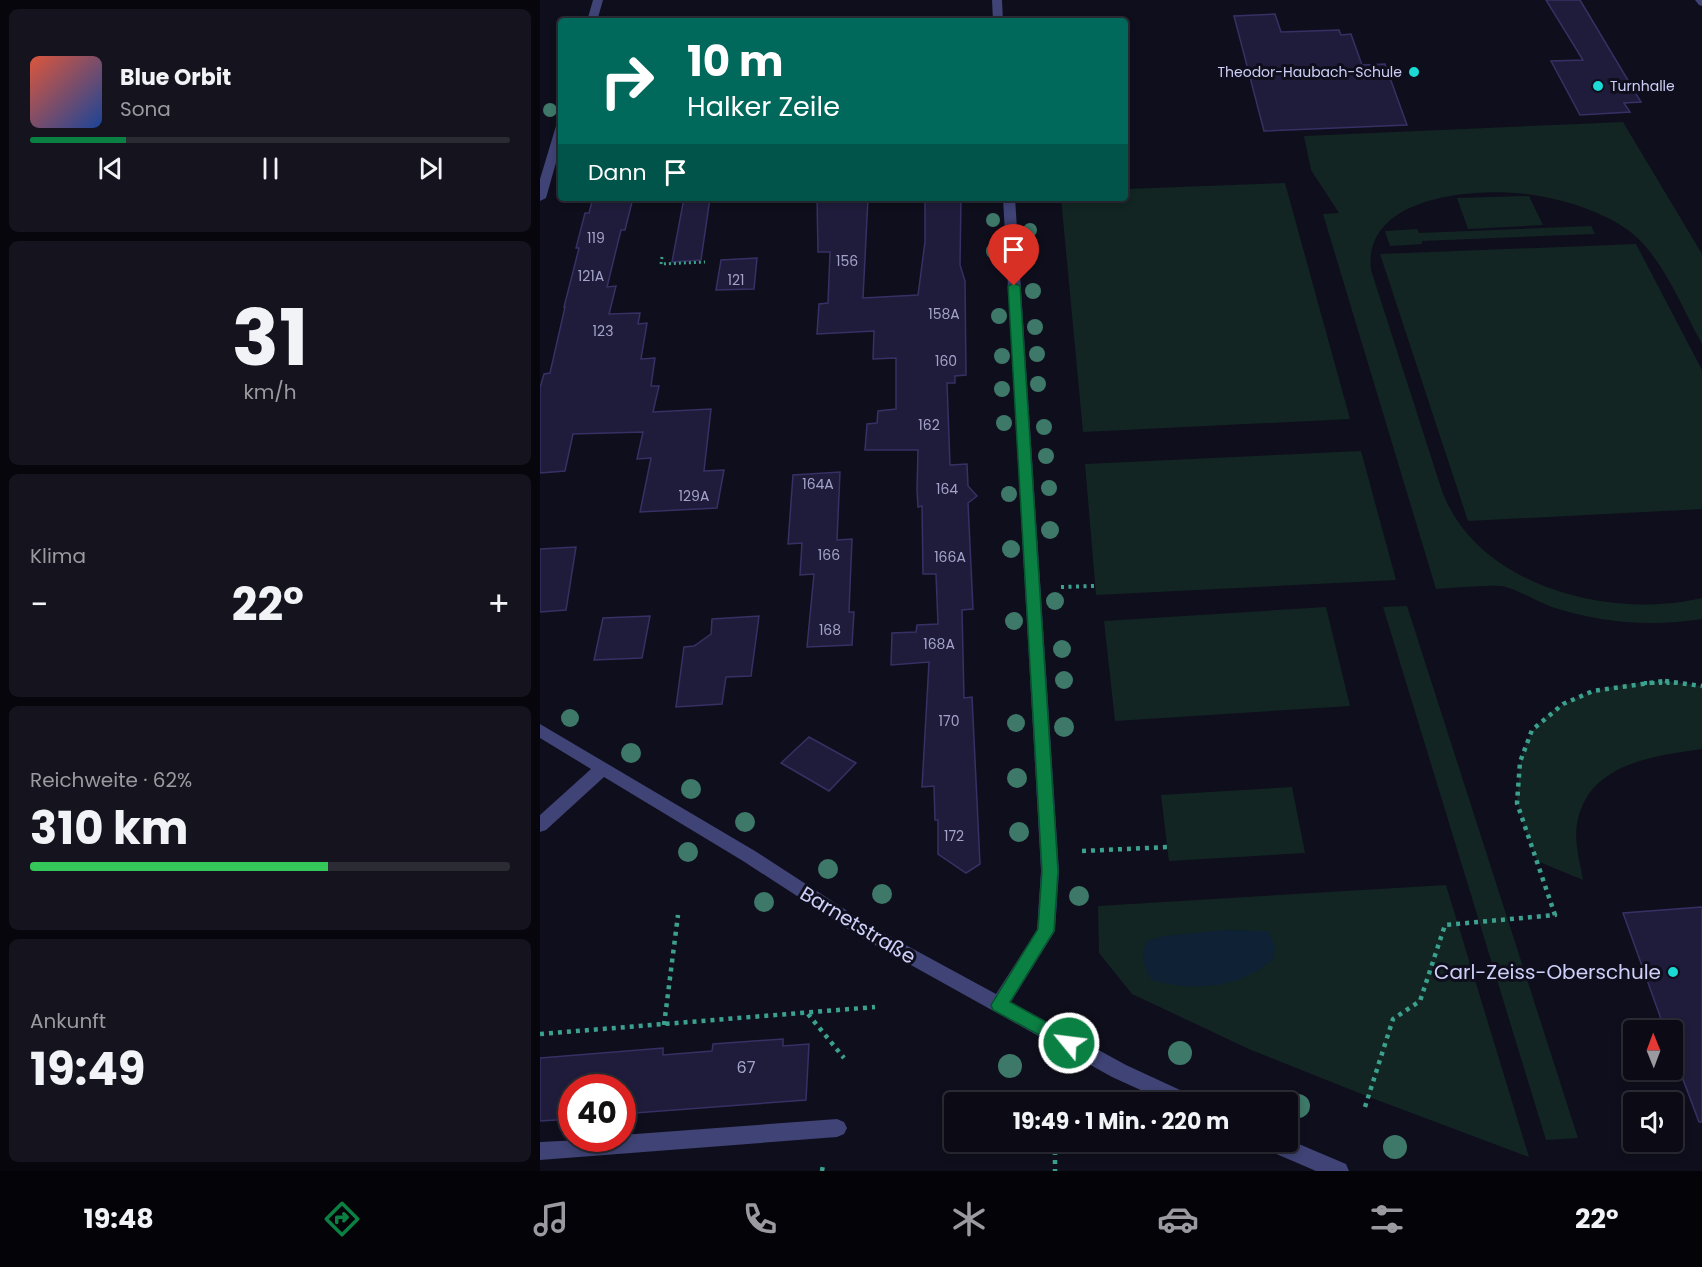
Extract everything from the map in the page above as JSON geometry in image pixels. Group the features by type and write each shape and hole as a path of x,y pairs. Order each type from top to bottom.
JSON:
{"street":[{"path":"593,18 598,0"},
{"path":"997,0 998,18"},
{"path":"540,198 558,135"},
{"path":"999,1005 1046,931 1050,871 1009,201"},
{"name":"Barnetstraße","path":"540,730 749,856 863,930 1119,1071 1164,1092"},
{"path":"541,824 603,768"},
{"path":"540,1151 837,1128"},
{"path":"1295,1152 1339,1171"}],"path":[{"path":"662,257 661,264 705,262"},
{"path":"1061,587 1095,586"},
{"path":"1365,1107 1393,1019 1420,1001 1445,925 1555,915 1517,803 1520,762 1532,730 1563,704 1593,691 1665,681 1702,686"},
{"path":"1082,851 1168,847"},
{"path":"664,1025 678,915"},
{"path":"540,1034 875,1007"},
{"path":"808,1014 844,1058"},
{"path":"1055,1152 1055,1171"}],"green space":[{"path":"1623,122 1702,254 1702,344 1661,268 1640,241 1628,230 1607,218 1574,204 1551,198 1516,193 1461,194 1432,200 1406,210 1386,224 1374,244 1371,270 1442,491 1460,524 1485,551 1516,573 1551,589 1589,599 1628,604 1666,604 1702,598 1702,619 1664,623 1608,620 1552,607 1501,586 1436,589 1323,214 1339,213 1311,170 1304,136"},
{"path":"1285,183 1350,419 1083,432 1061,201 1128,201 1128,189"},
{"path":"1529,196 1543,225 1468,229 1457,198"},
{"path":"1591,226 1595,234 1422,241 1422,244 1390,246 1385,231 1417,229 1419,233"},
{"path":"1636,244 1702,370 1702,509 1468,521 1380,254"},
{"path":"1361,451 1396,580 1096,595 1085,464"},
{"path":"1407,606 1578,1138 1546,1140 1383,607"},
{"path":"1326,607 1350,706 1115,721 1104,621"},
{"path":"1665,681 1702,686 1702,749 1643,760 1608,776 1594,788 1583,804 1576,831 1583,880 1537,861 1521,818 1517,798 1524,751 1534,730 1550,713 1592,692 1616,686"},
{"path":"1292,787 1305,853 1169,861 1161,795"},
{"path":"1446,885 1529,1157 1251,1050 1132,994 1099,953 1098,906"}],"water":[{"path":"1225,930 1268,931 1275,946 1273,959 1246,977 1200,987 1152,980 1146,970 1144,951 1147,941 1164,936"}],"building":[{"name":"Turnhalle","path":"1546,0 1580,0 1641,102 1624,103 1630,112 1580,115 1551,61 1583,60"},
{"path":"1275,14 1281,32 1339,30 1341,35 1351,34 1362,65 1385,64 1407,125 1264,131 1234,16"},
{"path":"592,201 632,201 625,230 621,230 607,287 616,286 609,314 640,313 638,324 647,323 641,359 655,358 651,386 659,386 653,412 711,409 704,471 724,470 717,508 640,512 651,458 637,459 643,432 573,434 565,471 540,473 540,388 544,374 550,373 579,248 576,248 585,213 589,213"},
{"path":"683,201 710,201 701,260 672,262"},
{"path":"817,201 868,201 863,298 918,295 925,242 925,201 961,201 960,265 965,281 966,375 955,376 955,383 947,383 950,465 967,464 968,486 977,496 968,503 973,609 962,610 964,698 972,697 980,864 966,873 938,854 938,820 935,820 934,786 922,787 929,662 891,665 892,633 916,632 917,625 938,624 936,574 923,574 922,506 918,507 917,490 918,450 865,450 867,424 877,423 878,411 896,409 896,358 873,359 874,331 817,334 819,304 828,303 830,252 818,252"},
{"path":"757,258 754,289 716,290 721,260"},
{"path":"840,472 837,540 852,539 849,612 854,612 852,645 807,647 814,574 800,575 802,543 788,544 793,475"},
{"path":"576,547 566,610 540,612 540,549"},
{"path":"650,616 642,658 594,660 603,618"},
{"path":"759,616 751,676 726,677 722,704 676,707 684,647 694,646 711,634 712,619"},
{"path":"809,737 856,763 829,791 781,763"},
{"name":"Carl-Zeiss-Oberschule","path":"1702,907 1702,1122 1699,1122 1683,1079 1683,1020 1661,1020 1623,913"},
{"path":"783,1039 783,1046 809,1044 806,1100 636,1113 636,1074 558,1074 558,1120 540,1121 540,1058 663,1048 663,1055 712,1051 713,1044"}],"place":[{"name":"Theodor-Haubach-Schule","path":"1414,72"},
{"name":"Turnhalle","path":"1598,86"},
{"name":"Carl-Zeiss-Oberschule","path":"1673,972"}],"route":[{"path":"1014,286 1050,871 1046,931 999,1005 1069,1043"}]}
